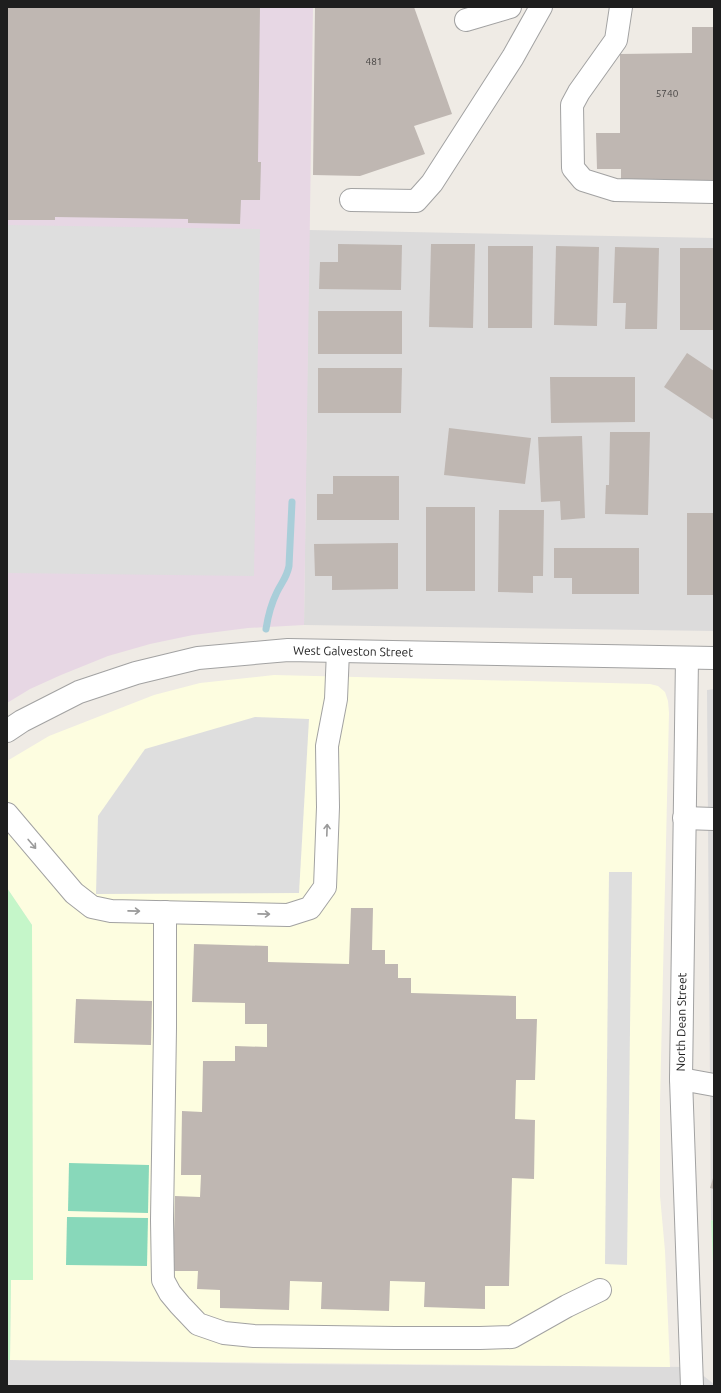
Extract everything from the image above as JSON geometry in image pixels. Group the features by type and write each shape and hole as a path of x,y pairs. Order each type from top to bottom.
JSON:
{"street":[{"path":"466,20 510,7"},
{"path":"351,200 416,202 432,183 513,57 541,7"},
{"path":"621,7 616,40 579,92 572,105 573,168 582,180 615,190 714,192"},
{"name":"West Galveston Street","path":"7,731 22,721 79,692 136,673 198,658 288,650 714,658"},
{"path":"7,814 74,893 92,907 111,911 288,915 310,908 325,887 328,807 327,746 336,699 338,651"},
{"name":"North Dean Street","path":"687,658 681,1080 692,1386"},
{"path":"684,818 714,819"},
{"path":"165,912 162,1220 164,1280 170,1294 198,1324 224,1333 254,1336 395,1338 512,1337 567,1306 600,1290"},
{"path":"681,1080 714,1085"}],"shaded area":[{"path":"7,7 313,7 304,625 248,628 193,635 150,644 108,656 61,675 30,689 7,703"},
{"path":"7,225 260,229 254,576 7,573"},
{"path":"309,230 714,238 714,631 304,625"},
{"path":"274,675 650,684 658,686 665,692 668,701 669,713 660,1102 660,1196 665,1251 670,1367 10,1360 11,1280 33,1280 32,925 7,888 7,761 49,736 154,695 200,683"},
{"path":"714,689 714,1221 711,1220 707,690"},
{"path":"255,717 309,719 299,893 96,894 98,816 145,749"},
{"path":"609,872 632,872 627,1265 605,1264"},
{"path":"7,1360 692,1367 714,1384 714,1386 7,1386"}],"green space":[{"path":"7,888 32,925 33,1280 11,1280 10,1360 7,1360"},
{"path":"69,1163 149,1165 148,1213 68,1211"},
{"path":"67,1217 148,1218 147,1266 66,1265"},
{"path":"711,1220 714,1221 714,1285"}],"building":[{"path":"7,7 260,7 258,162 261,162 260,200 241,200 240,224 188,223 188,219 55,217 55,220 7,220"},
{"path":"315,7 414,7 452,114 414,126 425,154 360,176 313,175"},
{"path":"692,27 714,27 714,181 621,181 621,169 597,169 596,133 620,133 620,54 692,53"},
{"path":"338,244 402,245 401,290 319,289 320,262 338,262"},
{"path":"431,244 475,244 473,328 429,327"},
{"path":"488,246 533,246 532,328 488,328"},
{"path":"556,246 599,247 597,326 554,325"},
{"path":"615,247 659,248 657,329 625,329 626,303 613,303"},
{"path":"680,248 714,248 714,330 680,330"},
{"path":"318,311 402,311 402,354 318,354"},
{"path":"687,353 714,371 714,420 664,387"},
{"path":"318,368 402,368 401,413 318,413"},
{"path":"550,377 635,377 635,422 551,423"},
{"path":"449,428 531,438 525,484 444,475"},
{"path":"610,432 650,432 648,515 605,514 606,485 609,485"},
{"path":"582,436 585,518 561,520 560,501 541,502 538,437"},
{"path":"333,476 399,476 399,520 317,520 317,494 333,494"},
{"path":"426,507 475,507 475,591 426,591"},
{"path":"499,510 544,510 543,576 533,576 533,593 498,592"},
{"path":"687,513 714,513 714,595 687,595"},
{"path":"398,543 398,589 332,590 332,576 315,576 314,544"},
{"path":"554,548 639,548 639,594 572,594 572,578 554,578"},
{"path":"351,908 373,908 372,950 385,950 385,964 398,964 398,978 411,978 411,993 516,996 516,1019 537,1019 535,1080 516,1080 515,1119 535,1120 534,1179 512,1178 509,1286 485,1286 485,1309 424,1307 425,1282 390,1281 389,1311 321,1309 322,1282 290,1281 289,1310 220,1308 220,1290 197,1289 198,1271 173,1271 175,1196 200,1197 201,1175 181,1175 182,1111 202,1112 203,1061 235,1061 235,1046 267,1047 267,1024 245,1024 245,1003 192,1002 194,944 268,946 268,962 349,964"},
{"path":"76,999 152,1001 151,1045 74,1043"},
{"path":"714,1175 714,1189 710,1188"}],"waterway":[{"path":"266,629 273,601 286,576 289,566 292,502"}]}
